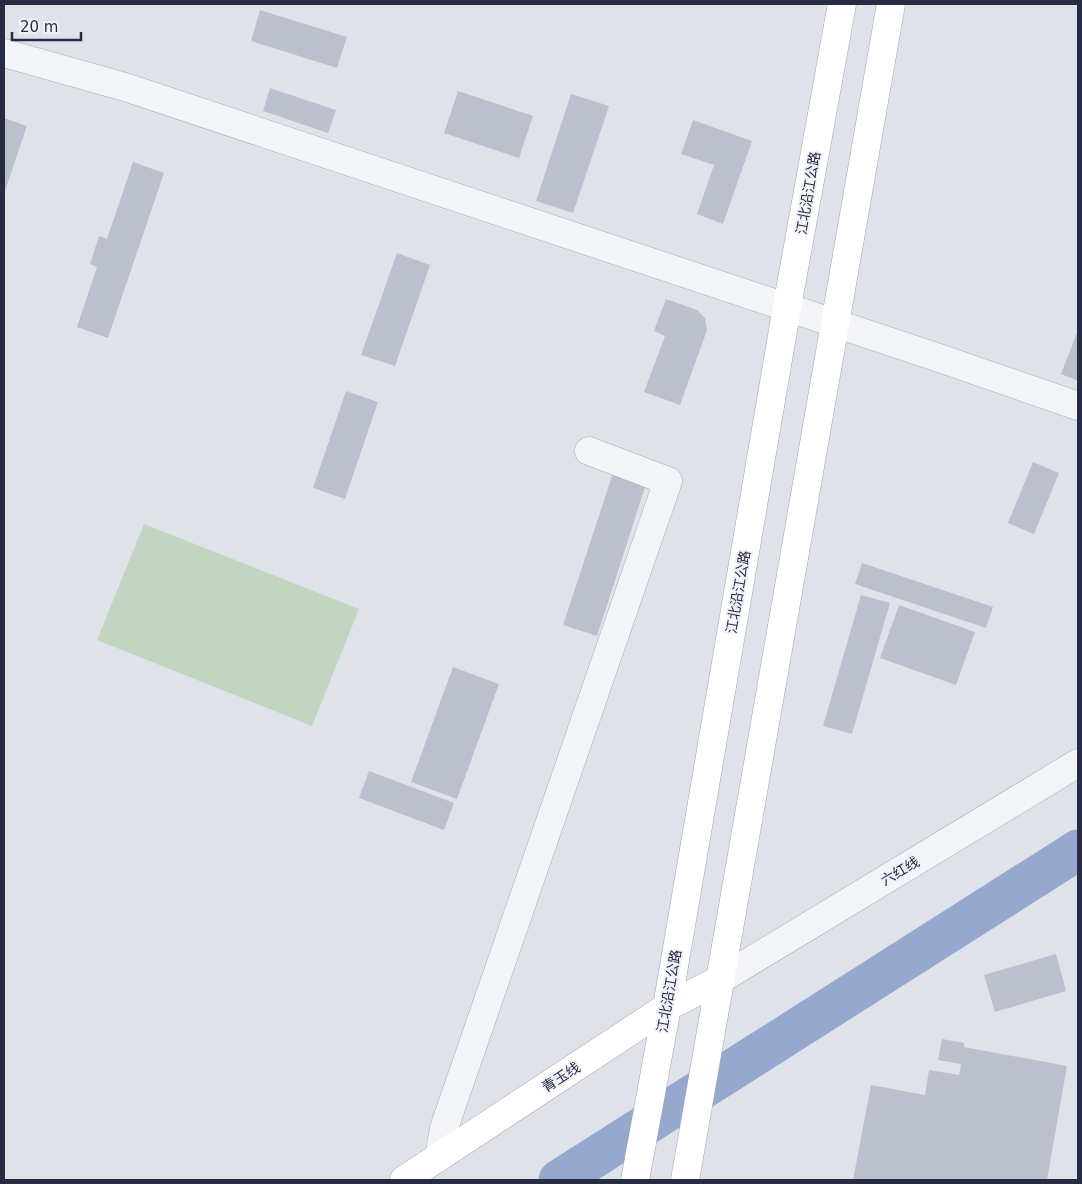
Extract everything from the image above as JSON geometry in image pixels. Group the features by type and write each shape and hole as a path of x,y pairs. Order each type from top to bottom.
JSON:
{"main road":[{"name":"江北沿江公路","path":"636,1175 667,1007 787,307 842,4"},
{"path":"685,1180 891,4"},
{"name":"青玉线","path":"404,1180 667,1007 719,991"}],"street":[{"path":"4,53 125,86 1078,406"},
{"path":"439,1157 444,1128 668,481 589,452"},
{"name":"六红线","path":"719,991 1078,763"}],"green space":[{"path":"144,524 359,609 312,726 97,640"}],"building":[{"path":"260,10 347,37 337,68 251,41"},
{"path":"270,88 336,110 328,133 263,111"},
{"path":"458,91 533,116 519,158 444,133"},
{"path":"571,94 609,106 573,213 536,201"},
{"path":"4,118 27,126 4,194"},
{"path":"693,120 752,141 723,224 697,214 714,165 681,154"},
{"path":"133,162 164,173 108,338 77,327 97,267 90,264 99,236 107,239"},
{"path":"397,253 430,265 395,366 361,355"},
{"path":"666,299 697,310 705,318 707,330 680,405 644,392 665,336 654,331"},
{"path":"1078,330 1078,381 1061,374"},
{"path":"346,391 378,402 345,499 313,488"},
{"path":"1033,462 1059,473 1034,534 1008,523"},
{"path":"613,473 646,484 597,636 563,625"},
{"path":"862,563 993,607 986,628 855,584"},
{"path":"861,595 890,603 852,734 823,726"},
{"path":"899,605 975,632 956,685 880,658"},
{"path":"453,667 499,684 457,799 411,782"},
{"path":"369,771 454,803 444,830 359,798"},
{"path":"1056,954 1066,991 995,1012 984,975"},
{"path":"942,1039 964,1043 964,1047 1067,1066 1047,1180 853,1180 871,1085 925,1095 929,1070 959,1075 961,1064 938,1060"}],"waterway":[{"path":"559,1180 1078,850"}]}
